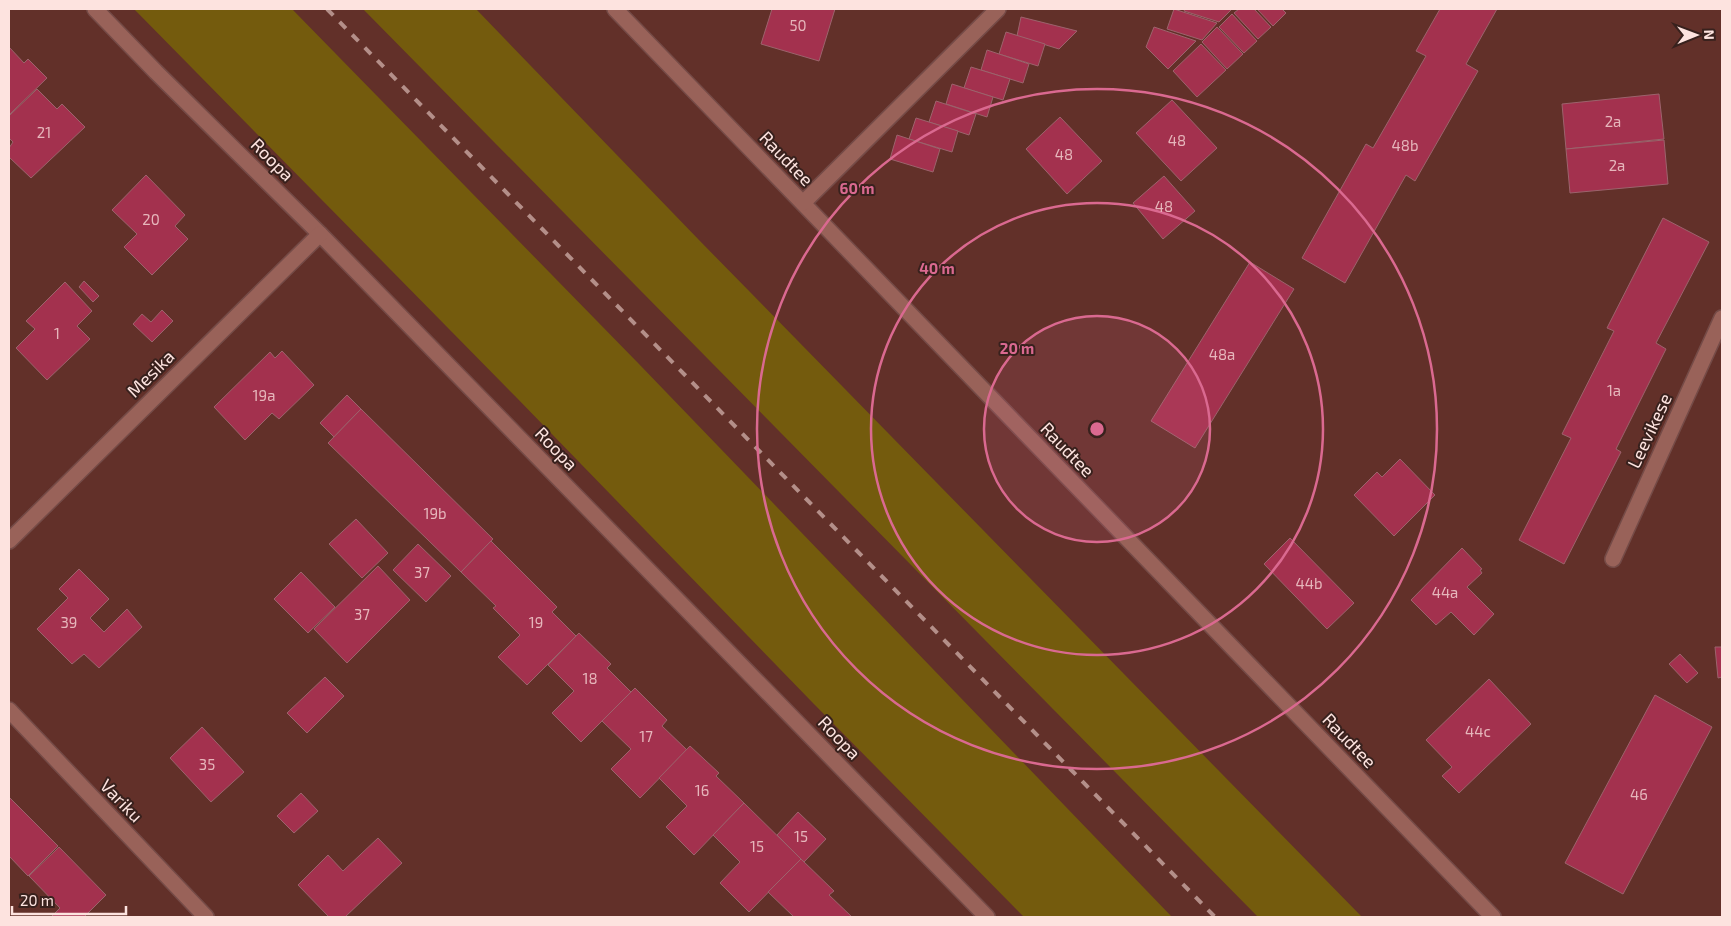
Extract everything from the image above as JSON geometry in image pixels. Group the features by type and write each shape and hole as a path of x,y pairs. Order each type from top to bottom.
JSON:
{"street":[{"name":"Roopa","path":"95,9 320,234 988,917"},
{"name":"Raudtee","path":"615,9 1493,917"},
{"path":"803,203 998,9"},
{"name":"Mesika","path":"9,541 320,234"},
{"name":"Leevikese","path":"1612,559 1722,318"},
{"name":"Variku","path":"9,710 206,917"}],"shaded area":[{"path":"134,9 292,9 639,364 1172,917 1024,917"},
{"path":"363,9 476,9 699,240 1362,917 1258,917"}],"building":[{"path":"772,9 835,9 819,61 761,44"},
{"path":"1174,9 1217,23 1202,40 1167,29"},
{"path":"1185,9 1232,9 1219,22 1184,11"},
{"path":"1239,9 1254,9 1271,27 1258,39 1234,13"},
{"path":"1257,9 1282,9 1286,13 1273,26"},
{"path":"1440,9 1497,9 1466,64 1478,71 1415,181 1406,175 1345,283 1302,258 1366,144 1373,148 1426,56 1416,51"},
{"path":"1232,14 1257,41 1244,53 1219,27"},
{"path":"1021,17 1077,31 1059,49 1017,36"},
{"path":"1154,27 1196,41 1168,69 1146,47"},
{"path":"1217,27 1243,54 1227,69 1202,42"},
{"path":"1006,32 1045,44 1038,66 999,54"},
{"path":"1201,44 1226,70 1197,97 1173,71"},
{"path":"9,47 24,63 28,59 47,78 9,115"},
{"path":"987,50 1029,64 1023,83 981,70"},
{"path":"971,67 1010,79 1003,100 964,88"},
{"path":"952,84 993,97 987,117 946,104"},
{"path":"37,89 57,109 62,104 85,127 31,178 9,157 9,148 13,142 9,138 9,116"},
{"path":"1659,94 1664,139 1566,149 1562,104"},
{"path":"1172,100 1217,148 1181,181 1136,133"},
{"path":"936,101 976,114 969,135 929,122"},
{"path":"1060,117 1102,161 1067,194 1026,149"},
{"path":"916,118 958,131 952,152 909,139"},
{"path":"897,135 940,149 933,172 890,159"},
{"path":"1664,140 1668,184 1570,193 1566,149"},
{"path":"146,175 185,215 175,226 188,239 152,275 124,247 137,234 112,210"},
{"path":"1164,176 1195,211 1163,239 1133,203"},
{"path":"1663,218 1709,242 1656,343 1666,349 1616,449 1621,452 1564,564 1519,540 1571,438 1562,434 1614,331 1607,328"},
{"path":"1250,262 1294,289 1195,448 1151,421"},
{"path":"84,281 99,296 93,302 79,287"},
{"path":"65,282 92,311 77,326 90,339 47,380 16,348 35,329 26,321"},
{"path":"162,310 173,321 152,342 133,324 142,314 151,322"},
{"path":"282,351 314,385 279,419 272,413 245,440 214,407 270,352 275,358"},
{"path":"347,395 361,409 334,437 320,423"},
{"path":"361,409 493,539 461,572 328,443"},
{"path":"1400,459 1435,495 1394,536 1354,495 1377,472 1382,477"},
{"path":"356,519 388,553 362,578 329,544"},
{"path":"1290,538 1354,603 1327,629 1264,564"},
{"path":"491,541 557,607 552,612 576,636 527,685 498,657 520,635 493,608 496,606 461,572"},
{"path":"418,544 451,576 426,602 393,570"},
{"path":"1462,548 1482,569 1480,570 1482,573 1467,587 1494,614 1474,635 1451,612 1436,625 1411,600"},
{"path":"378,566 410,600 347,663 314,629"},
{"path":"79,569 109,599 90,618 104,632 127,609 142,627 99,668 84,654 72,664 37,629 68,598 59,589"},
{"path":"301,572 335,607 308,633 274,599"},
{"path":"579,633 611,664 607,668 631,692 581,742 552,713 574,691 548,665"},
{"path":"1715,647 1722,647 1722,677 1718,678"},
{"path":"1680,654 1698,673 1687,683 1669,664"},
{"path":"325,677 344,696 307,733 287,713"},
{"path":"1489,679 1531,724 1459,793 1442,776 1452,767 1426,740"},
{"path":"635,688 667,720 662,726 687,750 640,798 611,769 631,749 602,721"},
{"path":"1655,695 1712,727 1623,894 1565,863"},
{"path":"202,727 244,772 211,802 170,758"},
{"path":"690,746 719,773 716,776 744,803 694,855 666,827 687,806 659,778"},
{"path":"301,793 318,811 294,833 277,816"},
{"path":"10,798 58,846 28,876 9,856"},
{"path":"744,803 801,859 749,912 720,883 740,862 713,835"},
{"path":"798,812 826,839 804,862 777,835"},
{"path":"378,838 402,863 345,917 329,917 298,885 328,855 343,871"},
{"path":"59,847 106,895 84,917 51,917 60,908 29,876"},
{"path":"801,859 834,891 829,895 852,917 794,917 768,892"}],"railway":[{"path":"327,9 1215,917"}]}
